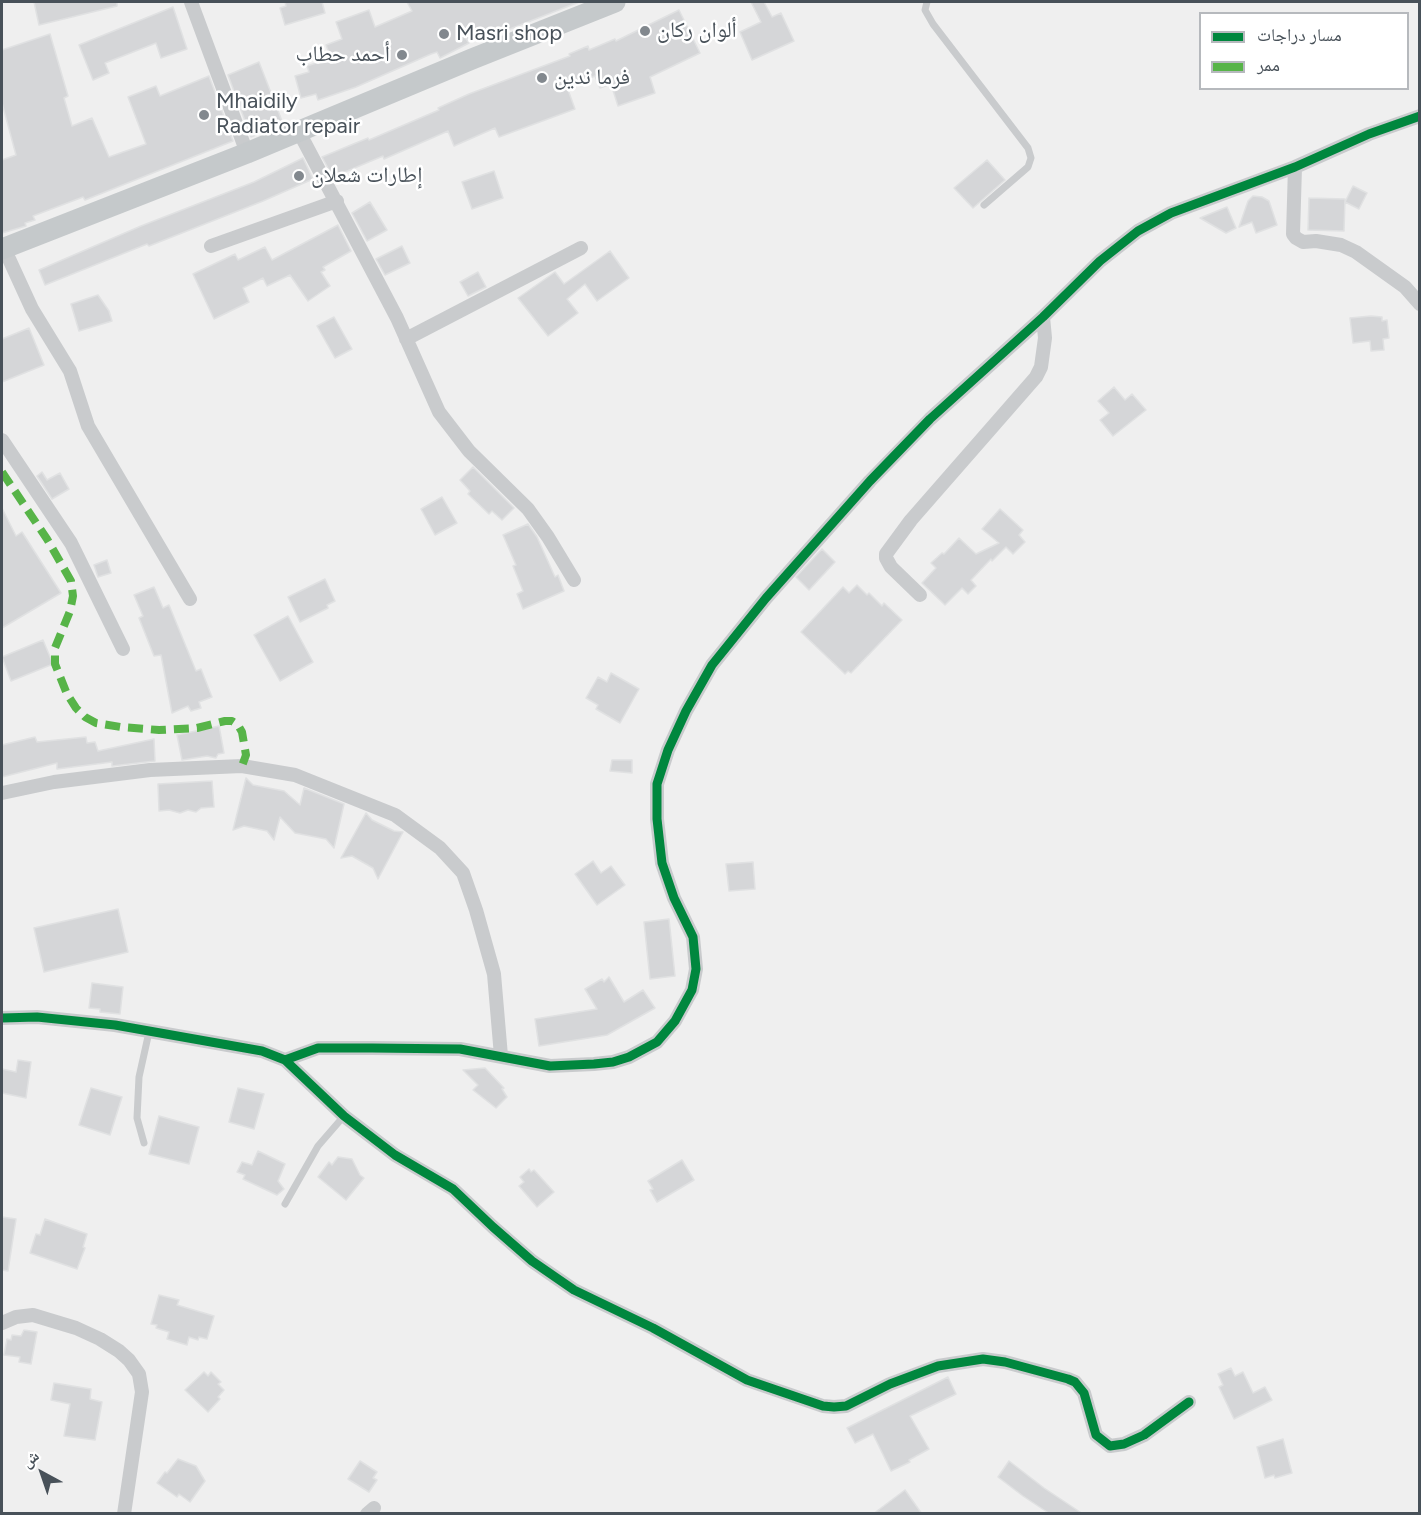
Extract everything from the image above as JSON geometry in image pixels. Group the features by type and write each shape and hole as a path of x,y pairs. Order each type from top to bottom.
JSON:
{"main road":[{"path":"2,249 247,153 298,130 615,2"}],"street":[{"path":"191,2 247,153"},
{"path":"285,1060 318,1048 460,1049 550,1066 612,1062 628,1057 657,1042 675,1021 692,990 696,969 693,937 674,898 662,862 657,819 657,784 668,750 686,711 712,665 753,613 870,481 930,419 1043,317 1100,261 1138,231 1171,213 1419,116"},
{"path":"298,130 337,201 406,339 439,412 469,451 528,509 574,580"},
{"path":"1295,166 1293,234 1296,238 1303,242 1316,241 1341,245 1356,252 1405,287 1419,304"},
{"path":"211,246 337,201"},
{"path":"406,339 581,248"},
{"path":"2,249 32,309 70,371 88,426 190,598"},
{"path":"920,595 891,567 885,558 886,554 911,520 1036,377 1041,367 1045,338 1043,317"},
{"path":"2,440 71,543 123,649"},
{"path":"2,793 54,782 150,770 242,766 295,775 395,815 440,848 463,873 494,974 501,1056"},
{"path":"2,1018 37,1017 115,1025 262,1051 285,1060 344,1116 395,1155 453,1189 532,1261 574,1290 652,1328 747,1380 807,1401 823,1406 846,1406 890,1384 938,1366 983,1359 1005,1362 1068,1378 1075,1383 1084,1393 1096,1435 1110,1446 1124,1444 1144,1435 1189,1402"},
{"path":"2,1323 16,1317 33,1315 76,1328 100,1339 118,1351 129,1360 139,1374 142,1392 124,1514"}],"lane":[{"path":"927,2 925,10 933,24 1028,148 1031,158 1028,167 984,205"},
{"path":"144,1143 137,1118 139,1077 148,1032"},
{"path":"285,1204 318,1146 344,1116"}],"building":[{"path":"34,2 117,2 117,6 39,25"},
{"path":"285,2 322,2 325,13 285,25 280,8 286,6"},
{"path":"407,2 579,2 492,36 490,30 466,39 469,43 440,58 437,52 431,54 356,87 318,100 316,94 301,98 295,76 309,72 307,66 331,58 326,45 342,39 336,22 369,10 375,27 412,11"},
{"path":"751,2 764,2 772,17 781,13 794,41 752,60 740,32 761,22"},
{"path":"173,7 187,49 161,58 156,43 105,63 109,73 93,80 79,45"},
{"path":"679,10 700,53 650,77 655,93 618,106 611,84 600,88 595,76 567,87 575,109 499,137 495,128 454,146 448,131 384,159 383,156 333,177 322,157 368,138 369,140 439,110 438,108 469,94 570,56 569,54 588,46 589,50 615,39 616,41"},
{"path":"50,34 68,96 64,98 72,126 92,118 109,157 146,144 128,97 156,86 160,96 209,76 233,141 85,200 83,197 33,216 35,220 25,223 26,226 2,233 2,160 16,155 2,103 2,50"},
{"path":"259,62 282,121 263,128 265,131 251,137 228,75"},
{"path":"303,158 313,179 263,201 45,285 39,270 141,226 254,182"},
{"path":"987,160 1005,180 973,208 954,188"},
{"path":"494,171 503,198 472,209 462,182"},
{"path":"1353,186 1367,193 1359,209 1345,202"},
{"path":"1253,196 1269,201 1277,225 1256,233 1252,222 1239,227 1248,201"},
{"path":"1309,198 1345,199 1344,231 1308,230"},
{"path":"370,202 387,230 367,241 352,213"},
{"path":"1227,207 1236,228 1226,233 1200,218"},
{"path":"338,225 351,251 323,267 325,270 321,272 330,286 308,301 290,275 267,286 263,278 243,288 249,302 214,319 193,274 235,254 238,260 265,247 272,260"},
{"path":"402,246 410,263 385,275 376,259"},
{"path":"610,251 629,278 597,301 585,284 567,299 578,313 548,336 518,298 555,272 564,284"},
{"path":"478,272 486,287 468,296 460,282"},
{"path":"98,295 109,311 112,321 79,331 71,304"},
{"path":"334,317 352,349 335,358 317,326"},
{"path":"1382,317 1382,321 1387,320 1389,338 1383,339 1384,350 1371,351 1370,341 1353,343 1350,318"},
{"path":"29,328 44,365 2,382 2,339"},
{"path":"1114,387 1125,400 1132,394 1146,410 1113,436 1100,420 1109,413 1098,401"},
{"path":"473,467 514,508 502,520 492,511 489,514 468,494 470,491 460,480"},
{"path":"42,472 47,480 60,473 69,489 52,499 37,476"},
{"path":"442,497 457,523 435,535 421,509"},
{"path":"2,508 16,536 22,532 61,593 2,628"},
{"path":"1000,509 1023,530 1019,535 1025,542 1013,554 1006,547 971,580 976,586 968,594 962,588 945,605 922,583 936,568 931,563 942,553 944,554 959,538 976,554 999,543 982,529"},
{"path":"528,524 537,537 555,577 558,575 564,591 523,609 517,594 523,591 513,566 516,565 503,535"},
{"path":"822,549 835,562 809,590 796,577"},
{"path":"107,560 111,573 98,577 94,565"},
{"path":"325,579 335,601 327,605 328,608 300,622 288,597"},
{"path":"857,585 882,606 884,603 902,620 851,673 848,671 845,674 801,632 843,587 849,593"},
{"path":"154,587 163,608 169,605 196,671 201,669 212,697 199,702 201,708 191,711 188,706 172,713 161,655 154,656 139,618 143,616 134,595"},
{"path":"288,616 313,662 280,681 254,635"},
{"path":"43,640 53,664 11,681 2,657"},
{"path":"611,673 639,689 620,723 596,709 598,705 586,698 598,677 607,682"},
{"path":"219,726 224,753 218,754 216,758 207,756 182,760 177,735"},
{"path":"35,737 37,742 86,737 87,743 95,742 98,751 154,739 155,761 112,766 112,762 57,769 57,763 2,777 2,745"},
{"path":"612,760 632,760 632,773 610,771"},
{"path":"246,778 253,785 284,791 300,805 304,788 344,804 334,848 326,839 295,833 280,817 274,840 267,831 244,826 233,830"},
{"path":"212,781 214,807 201,808 196,812 159,811 158,784"},
{"path":"366,813 372,820 394,831 403,832 378,879 373,868 352,856 341,858"},
{"path":"593,861 601,873 611,866 625,885 597,905 575,874"},
{"path":"753,862 755,889 729,891 726,864"},
{"path":"118,909 128,952 44,972 34,928"},
{"path":"669,919 675,976 650,979 644,922"},
{"path":"609,977 624,1002 643,990 655,1008 607,1035 539,1046 535,1019 597,1009 585,989 602,979 604,982"},
{"path":"92,983 123,987 120,1014 100,1012 100,1009 89,1008"},
{"path":"18,1060 31,1062 26,1098 2,1093 2,1069 16,1072"},
{"path":"485,1068 504,1088 502,1089 507,1097 496,1108 473,1090 478,1085 463,1070"},
{"path":"91,1088 122,1097 110,1135 79,1125"},
{"path":"238,1088 264,1094 254,1129 229,1122"},
{"path":"159,1116 199,1127 189,1164 149,1154"},
{"path":"258,1151 285,1164 278,1181 284,1189 277,1195 243,1179 245,1175 237,1172 242,1162 252,1165"},
{"path":"338,1157 352,1159 364,1178 346,1200 318,1177 329,1162 332,1165"},
{"path":"682,1160 694,1180 657,1202 648,1181"},
{"path":"529,1169 531,1172 534,1170 554,1192 537,1207 519,1186 524,1182 520,1177"},
{"path":"2,1217 16,1219 8,1271 2,1270"},
{"path":"45,1219 87,1234 83,1247 85,1248 77,1269 30,1253 36,1234 40,1235"},
{"path":"159,1295 179,1300 177,1305 214,1316 207,1339 199,1337 198,1340 189,1337 187,1345 167,1339 169,1332 151,1324"},
{"path":"24,1330 37,1332 31,1364 19,1362 20,1357 4,1355 7,1339 11,1340 12,1335 21,1336"},
{"path":"1231,1368 1235,1376 1243,1372 1253,1393 1265,1387 1272,1400 1234,1419 1219,1387 1223,1385 1218,1374"},
{"path":"204,1372 208,1376 211,1372 221,1382 218,1384 224,1390 218,1397 220,1399 208,1412 185,1390"},
{"path":"948,1377 956,1394 910,1416 929,1449 891,1471 873,1434 855,1443 847,1428"},
{"path":"54,1383 91,1389 90,1399 102,1402 95,1440 64,1436 70,1404 51,1400"},
{"path":"1283,1439 1292,1473 1275,1478 1274,1475 1265,1478 1257,1447"},
{"path":"178,1459 196,1466 205,1481 190,1502 179,1494 177,1497 157,1483"},
{"path":"360,1461 377,1472 373,1478 377,1480 369,1492 348,1479"},
{"path":"1009,1461 1083,1514 1050,1514 1023,1496 998,1477"},
{"path":"905,1490 922,1514 873,1514"}],"marked path":[{"path":"2,472 47,539 71,581 73,596 70,611 55,648 55,664 67,694 76,708 96,723 121,727 159,730 197,728 232,721 242,732 246,755 242,766"}],"cycle path":[{"path":"2,1018 37,1017 115,1025 262,1051 285,1060 318,1048 460,1049 550,1066 594,1064 629,1057 657,1042 675,1021 692,990 696,969 693,937 674,898 662,863 657,819 657,784 668,750 686,711 712,665 766,598 870,481 930,419 1043,317 1100,261 1138,231 1171,213 1295,167 1369,134 1420,116"},
{"path":"285,1060 344,1116 395,1155 453,1189 532,1261 574,1290 653,1328 747,1380 823,1406 834,1407 846,1406 890,1384 938,1366 983,1359 1005,1362 1075,1382 1084,1393 1096,1435 1110,1446 1124,1444 1144,1435 1189,1402"}],"place":[{"name":"ألوان ركان","path":"645,31"},
{"name":"Masri shop","path":"444,34"},
{"name":"أحمد حطاب","path":"402,55"},
{"name":"فرما ندين","path":"542,78"},
{"name":"Mhaidily Radiator repair","path":"204,115"},
{"name":"إطارات شعلان","path":"299,176"}]}
